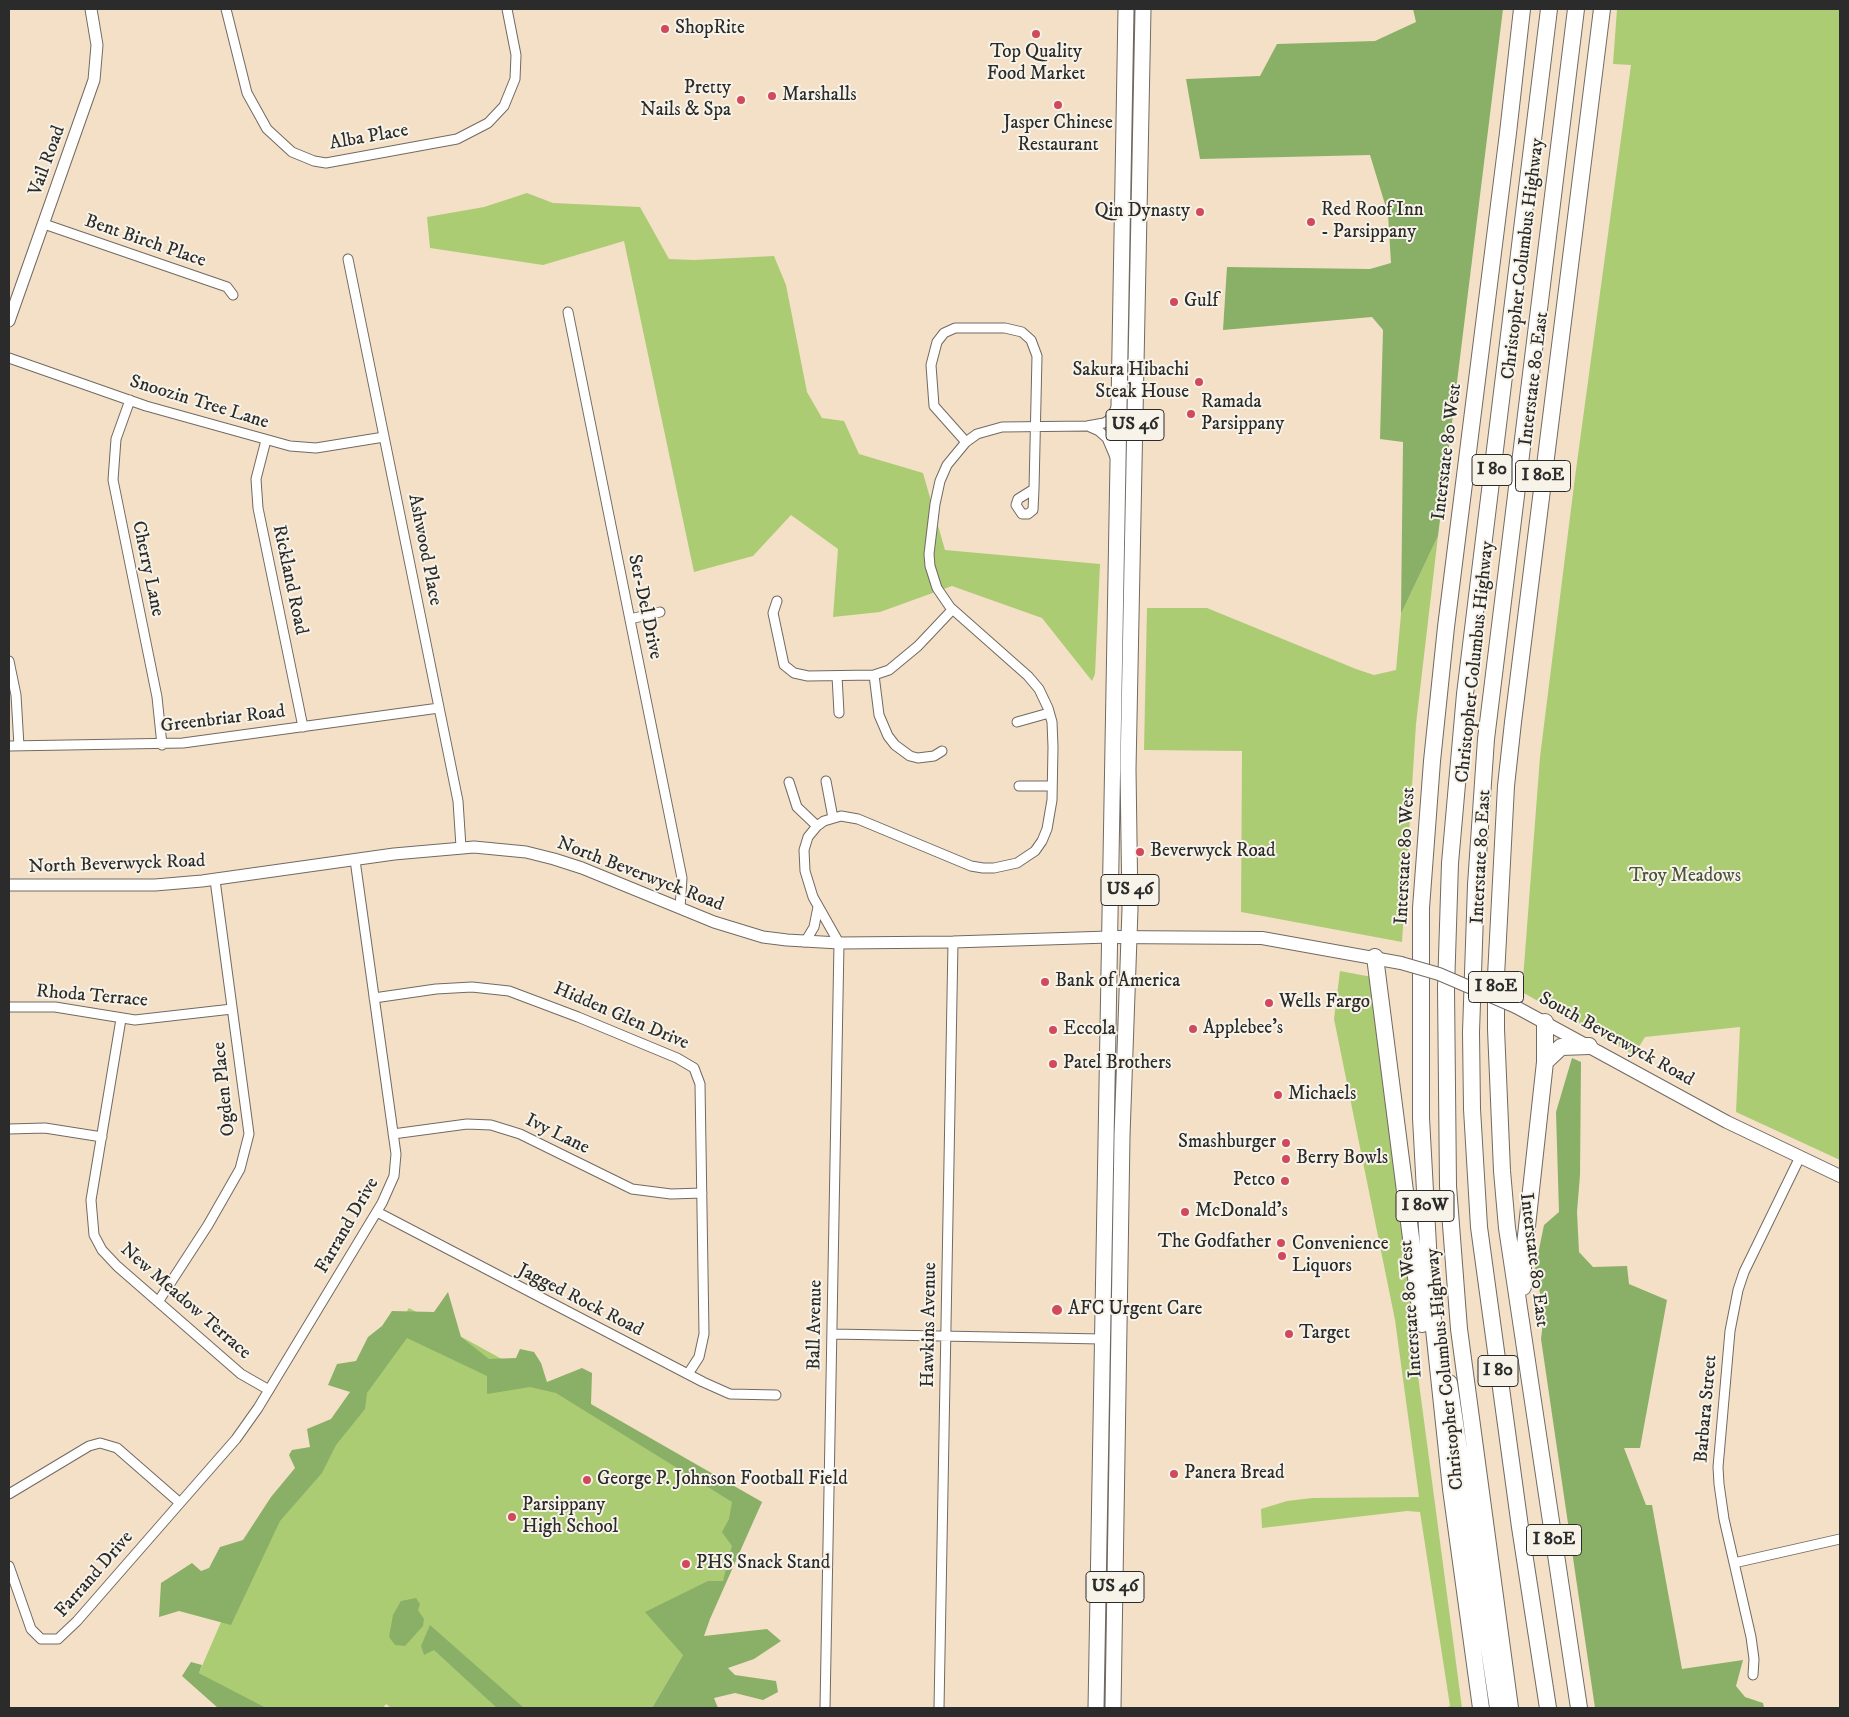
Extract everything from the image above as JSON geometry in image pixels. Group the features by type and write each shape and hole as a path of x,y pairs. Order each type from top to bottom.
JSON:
{"highway":[{"name":"US 46","path":"1096,1708 1126,9"},
{"name":"US 46","path":"1113,1708 1122,1136 1129,937 1128,768 1143,9"},
{"name":"Interstate 80 West","path":"1481,1708 1438,1381 1424,1193 1420,1030 1421,908 1432,761 1446,627 1522,9"},
{"name":"Christopher Columbus Highway","path":"1510,1708 1459,1329 1448,1186 1446,988 1452,834 1465,694 1549,9"},
{"name":"Christopher Columbus Highway","path":"1548,1708 1518,1517 1479,1226 1472,1109 1471,1023 1476,885 1486,739 1575,9"},
{"name":"Interstate 80 East","path":"1579,1708 1507,1228 1501,1156 1496,1012 1506,786 1520,656 1602,9"},
{"path":"1375,957 1426,1354 1438,1381"},
{"path":"1523,1337 1523,1262 1545,1062 1545,1022"},
{"path":"1420,1030 1430,1189 1444,1349 1498,1708"},
{"path":"1545,1062 1561,1047 1589,1046"}],"main road":[{"name":"South Beverwyck Road","path":"1109,937 1250,936 1375,957 1401,963 1454,980 1516,1007 1704,1110 1840,1176"}],"street":[{"name":"Vail Road","path":"9,321 94,80 97,45 91,9"},
{"name":"Alba Place","path":"226,9 247,93 267,129 292,152 303,158 326,163 457,139 477,131 488,123 504,106 515,79 516,55 507,9"},
{"name":"Bent Birch Place","path":"44,224 226,287 233,295"},
{"name":"Ashwood Place","path":"348,259 458,801 461,848"},
{"name":"Ser-Del Drive","path":"568,312 682,878 680,908"},
{"path":"966,442 937,411 932,400 931,365 934,347 944,333 955,328 1005,328 1022,332 1031,340 1038,356 1034,489"},
{"name":"Snoozin Tree Lane","path":"9,358 130,400 290,446 316,448 384,437"},
{"name":"Cherry Lane","path":"130,400 116,439 113,480 157,697 162,745"},
{"path":"839,943 818,907 808,883 804,860 808,837 817,826 841,816 858,819 971,866 994,868 1022,860 1035,850 1042,841 1050,815 1053,747 1049,713 1045,700 1028,676 952,610 943,598 933,577 929,554 931,530 942,476 952,459 966,442 977,434 1002,427 1087,426 1109,420 1119,402"},
{"path":"1087,426 1099,430 1107,438 1118,464"},
{"name":"Rickland Road","path":"266,440 256,479 258,508 303,727"},
{"path":"777,601 773,613 784,665 794,673 808,676 874,675 889,670 918,646 952,610"},
{"path":"630,619 660,612"},
{"path":"9,662 16,695 19,746"},
{"path":"874,675 879,716 888,736 895,745 910,756 918,758 934,756 942,751"},
{"path":"837,676 840,713"},
{"name":"Greenbriar Road","path":"9,746 162,745 439,708"},
{"path":"1017,722 1049,713"},
{"path":"826,781 833,818"},
{"path":"789,782 796,808 817,826"},
{"path":"1019,786 1052,786"},
{"name":"North Beverwyck Road","path":"9,885 155,885 215,880 355,860 461,848 499,849 554,859 582,868 736,930 763,937 804,942 839,943 953,942 1109,937"},
{"name":"Farrand Drive","path":"9,1566 31,1629 41,1639 46,1641 58,1639 77,1621 236,1439 269,1390 377,1212 394,1176 396,1154 355,860"},
{"name":"Ogden Place","path":"158,1302 208,1225 240,1169 246,1151 248,1120 215,880"},
{"path":"804,942 814,927 818,907"},
{"name":"Hawkins Avenue","path":"939,1708 953,942"},
{"name":"Ball Avenue","path":"825,1708 839,943"},
{"name":"Hidden Glen Drive","path":"374,998 436,989 472,988 509,991 538,1000 689,1064 697,1072 700,1084 704,1334 699,1357 688,1374"},
{"name":"Rhoda Terrace","path":"9,1008 55,1007 121,1019 161,1018 232,1009"},
{"name":"New Meadow Terrace","path":"121,1019 91,1200 94,1235 102,1250 117,1266 241,1374 269,1390"},
{"name":"Ivy Lane","path":"393,1134 467,1124 491,1125 520,1134 632,1189 671,1194 702,1193"},
{"path":"9,1128 45,1128 102,1137"},
{"name":"Barbara Street","path":"1753,1675 1753,1652 1721,1504 1718,1467 1734,1308 1744,1272 1800,1157"},
{"name":"Jagged Rock Road","path":"377,1212 730,1394 776,1395"},
{"path":"832,1334 1102,1339"},
{"path":"9,1494 89,1446 100,1443 117,1448 180,1503"},
{"path":"1734,1563 1840,1539"}],"green space":[{"path":"1413,9 1503,9 1438,536 1401,614 1403,442 1380,439 1383,330 1372,317 1223,330 1227,267 1370,269 1391,263 1388,214 1370,155 1200,159 1186,79 1260,76 1277,44 1375,41 1416,22"},
{"name":"Troy Meadows","path":"1617,9 1840,9 1840,1160 1736,1112 1740,1027 1645,1037 1634,1055 1522,992 1540,757 1575,477 1631,65 1613,64"},
{"path":"527,193 553,203 640,207 669,259 694,260 774,256 786,285 807,392 822,418 844,421 859,454 923,473 945,550 1100,564 1095,674 1092,681 1042,618 952,586 880,612 833,617 838,549 791,515 753,556 694,572 624,241 543,265 430,248 427,217 484,207"},
{"path":"1438,536 1416,724 1402,942 1241,912 1242,751 1144,750 1147,608 1207,608 1374,675 1396,670 1401,614"},
{"path":"1340,971 1372,977 1407,1234 1414,1345 1462,1708 1445,1708 1450,1706 1420,1512 1407,1511 1262,1528 1261,1509 1287,1501 1312,1498 1419,1497 1395,1320 1334,1019"},
{"path":"1572,1058 1581,1062 1580,1175 1577,1212 1579,1252 1593,1267 1627,1266 1629,1284 1667,1300 1640,1448 1624,1448 1646,1505 1652,1505 1682,1669 1743,1660 1736,1686 1745,1697 1763,1703 1764,1708 1595,1708 1541,1339 1544,1313 1535,1269 1544,1225 1559,1212 1556,1112"},
{"path":"448,1292 461,1337 489,1359 516,1358 520,1349 534,1352 541,1363 547,1382 582,1368 592,1373 591,1404 762,1502 704,1636 767,1629 781,1641 754,1659 728,1668 735,1675 776,1681 778,1692 763,1700 735,1693 714,1698 718,1708 652,1708 683,1655 645,1612 708,1581 723,1581 732,1546 722,1532 729,1519 732,1502 556,1393 530,1387 487,1394 487,1376 407,1338 367,1393 365,1409 336,1445 322,1473 280,1521 231,1625 179,1611 159,1617 161,1583 192,1563 201,1571 209,1568 220,1547 243,1540 271,1497 295,1468 289,1455 292,1450 310,1447 307,1429 331,1419 350,1392 328,1385 337,1364 356,1361 368,1337 382,1326 392,1311 434,1312"},
{"name":"Parsippany High School","path":"409,1308 762,1502 723,1581 708,1581 683,1655 652,1708 391,1708 386,1704 383,1708 264,1708 199,1673 260,1532"},
{"path":"416,1598 420,1604 418,1610 424,1619 423,1626 405,1646 395,1645 389,1637 393,1615 401,1601"},
{"path":"430,1625 524,1708 497,1708 434,1650 424,1655 421,1646"},
{"path":"191,1662 202,1665 199,1673 266,1708 218,1708 182,1676"}],"place":[{"name":"ShopRite","path":"665,29"},
{"name":"Top Quality Food Market","path":"1036,34"},
{"name":"Marshalls","path":"772,96"},
{"name":"Pretty Nails & Spa","path":"741,100"},
{"name":"Jasper Chinese Restaurant","path":"1058,105"},
{"name":"Qin Dynasty","path":"1200,212"},
{"name":"Red Roof Inn - Parsippany","path":"1311,222"},
{"name":"Gulf","path":"1174,302"},
{"name":"Sakura Hibachi Steak House","path":"1199,382"},
{"name":"Ramada Parsippany","path":"1191,414"},
{"name":"Beverwyck Road","path":"1140,852"},
{"name":"Bank of America","path":"1045,982"},
{"name":"Wells Fargo","path":"1269,1003"},
{"name":"Applebee's","path":"1193,1029"},
{"name":"Eccola","path":"1053,1030"},
{"name":"Patel Brothers","path":"1053,1064"},
{"name":"Michaels","path":"1278,1095"},
{"name":"Smashburger","path":"1286,1143"},
{"name":"Berry Bowls","path":"1286,1159"},
{"name":"Petco","path":"1285,1181"},
{"name":"McDonald's","path":"1185,1212"},
{"name":"The Godfather","path":"1281,1243"},
{"name":"Convenience Liquors","path":"1282,1256"},
{"name":"AFC Urgent Care","path":"1057,1310"},
{"name":"Target","path":"1289,1334"},
{"name":"Panera Bread","path":"1174,1474"},
{"name":"George P. Johnson Football Field","path":"587,1480"},
{"name":"Parsippany High School","path":"512,1517"},
{"name":"PHS Snack Stand","path":"686,1564"}]}
